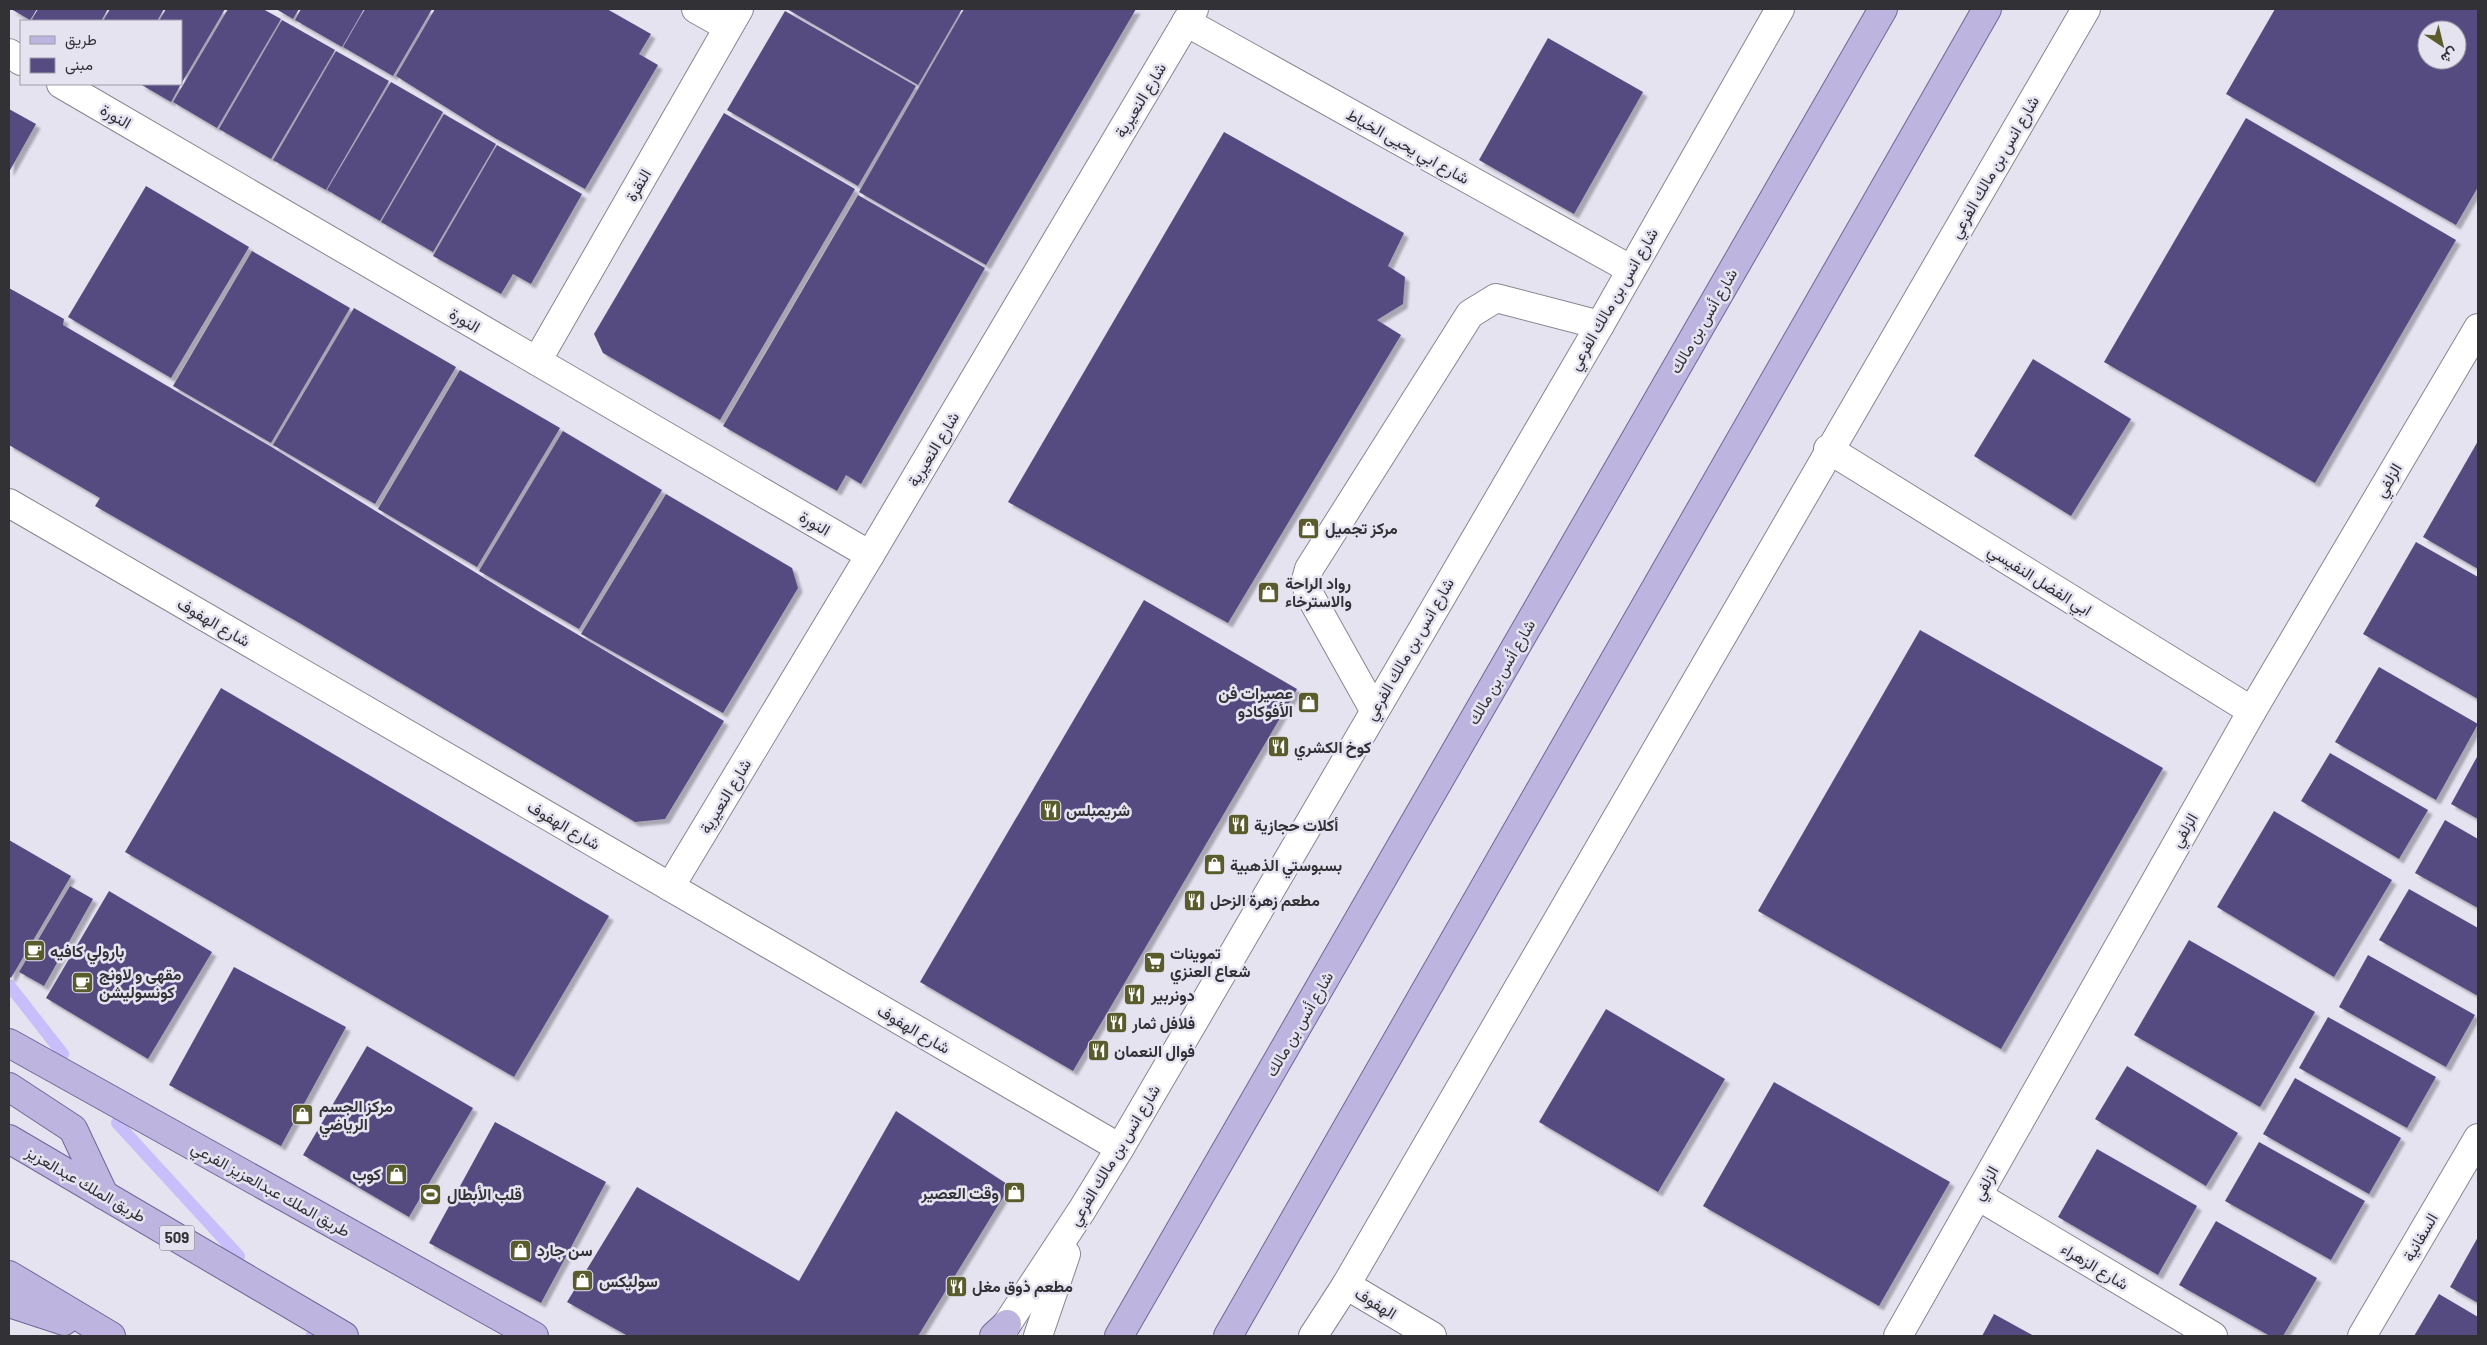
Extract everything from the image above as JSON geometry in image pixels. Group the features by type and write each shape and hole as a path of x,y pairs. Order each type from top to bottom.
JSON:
{"main road":[{"name":"شارع أنس بن مالك","path":"1120,1336 1883,9"},
{"path":"1228,1336 1987,9"},
{"name":"طريق الملك عبدالعزيز الفرعي","path":"9,1043 534,1336"},
{"path":"9,1088 73,1129 104,1195"},
{"name":"طريق الملك عبدالعزيز","path":"9,1139 344,1336"},
{"path":"9,1275 111,1336"},
{"path":"9,1304 111,1336"}],"street":[{"path":"696,9 734,18"},
{"name":"شارع انس بن مالك الفرعي","path":"1000,1332 1082,1210 1120,1148 1600,325 1630,269 1780,9"},
{"name":"شارع انس بن مالك الفرعي","path":"1313,1336 1346,1285 1589,870 1828,449 2086,9"},
{"name":"شارع ابي يحيى الخياط","path":"1190,15 1630,269"},
{"name":"شارع النعيرية","path":"670,887 870,555 1190,15"},
{"name":"النقرة","path":"537,361 734,18"},
{"path":"9,54 20,60"},
{"name":"النورة","path":"63,85 870,555"},
{"path":"1374,710 1308,592 1306,580 1309,569 1470,314 1496,298 1600,325"},
{"name":"الزلفي","path":"1898,1336 2252,711 2478,328"},
{"name":"ابي الفضل النفيسي","path":"1828,449 2252,711"},
{"name":"شارع الهفوف","path":"9,503 1120,1148"},
{"name":"السفانية","path":"2362,1336 2478,1138"},
{"name":"شارع الزهراء","path":"1978,1196 2213,1336"},
{"path":"1038,1336 1082,1210"},
{"name":"الهفوف","path":"1346,1285 1432,1336"}],"building":[{"path":"11,9 37,9 30,20"},
{"path":"38,9 108,9 102,20 32,20"},
{"path":"110,9 164,9 158,20 104,20"},
{"path":"166,9 225,9 182,82 182,20 160,20"},
{"path":"228,9 263,9 281,19 217,128 173,102"},
{"path":"276,9 299,9 293,19"},
{"path":"301,9 364,9 342,47 295,20"},
{"path":"365,9 432,9 393,76 343,47"},
{"path":"435,9 607,9 651,34 639,54 658,65 585,189 495,138 396,76"},
{"path":"787,9 962,9 918,85"},
{"path":"964,9 1136,9 986,265 859,192"},
{"path":"2275,9 2478,9 2478,187 2456,225 2226,94"},
{"path":"785,11 916,86 858,186 727,110"},
{"path":"282,20 335,50 271,159 219,129"},
{"path":"1548,38 1643,92 1574,214 1479,160"},
{"path":"336,51 389,81 326,190 273,160"},
{"path":"391,82 443,112 380,221 327,190"},
{"path":"142,85 180,85 171,102"},
{"path":"9,109 36,124 9,172"},
{"path":"724,113 855,189 720,420 603,353 594,334"},
{"path":"444,114 496,144 433,252 381,222"},
{"path":"2246,118 2456,240 2315,483 2104,362"},
{"path":"1224,132 1404,233 1388,266 1405,277 1403,304 1377,320 1401,335 1228,623 1008,502"},
{"path":"497,145 582,194 531,284 513,274 501,294 433,256"},
{"path":"146,186 249,247 171,378 68,317"},
{"path":"858,195 985,268 861,484 846,475 837,491 723,426"},
{"path":"252,251 350,308 271,443 173,386"},
{"path":"9,288 64,319 63,325 270,446 543,614 724,721 665,819 635,822 303,625 95,506 100,498 9,445"},
{"path":"354,308 456,367 375,504 273,445"},
{"path":"2033,359 2131,419 2071,516 1974,456"},
{"path":"460,370 560,428 477,567 378,509"},
{"path":"563,431 662,490 579,629 479,571"},
{"path":"2478,441 2478,569 2423,537"},
{"path":"666,494 792,568 798,588 723,713 581,634"},
{"path":"2416,542 2478,577 2478,699 2363,634"},
{"path":"1144,600 1297,689 1073,1071 920,982"},
{"path":"1920,630 2163,768 2001,1049 1758,911"},
{"path":"2379,667 2478,724 2436,800 2335,742"},
{"path":"221,688 609,916 514,1077 125,852"},
{"path":"2330,753 2428,810 2399,859 2301,801"},
{"path":"2478,755 2478,819 2451,804"},
{"path":"2274,811 2392,880 2334,977 2217,907"},
{"path":"2445,820 2478,839 2478,908 2415,873"},
{"path":"9,840 71,876 11,978 9,976"},
{"path":"70,886 93,899 44,986 19,972"},
{"path":"2409,889 2478,928 2478,996 2379,940"},
{"path":"109,891 212,952 148,1059 46,998"},
{"path":"2189,940 2315,1012 2260,1107 2134,1035"},
{"path":"2368,955 2475,1015 2446,1067 2339,1007"},
{"path":"234,967 346,1027 281,1146 169,1085"},
{"path":"1606,1009 1725,1079 1658,1192 1539,1122"},
{"path":"2328,1017 2436,1077 2407,1128 2299,1068"},
{"path":"367,1046 473,1108 409,1217 303,1155"},
{"path":"2127,1066 2238,1133 2206,1186 2095,1119"},
{"path":"2295,1078 2401,1138 2369,1194 2263,1134"},
{"path":"1774,1082 1950,1182 1879,1306 1703,1206"},
{"path":"896,1111 1010,1186 918,1336 628,1336 567,1302 637,1187 799,1281"},
{"path":"495,1122 606,1182 541,1303 429,1243"},
{"path":"2259,1142 2365,1201 2331,1260 2225,1201"},
{"path":"2097,1149 2197,1206 2158,1275 2058,1217"},
{"path":"2216,1221 2317,1278 2283,1336 2270,1336 2179,1285"},
{"path":"2478,1237 2478,1303 2450,1287"},
{"path":"2439,1294 2478,1317 2478,1336 2414,1336"},
{"path":"1994,1314 2034,1336 1982,1336"}],"waterway":[{"path":"9,985 63,1054"},
{"path":"117,1123 239,1256"}],"place":[{"name":"مركز تجميل","path":"1309,528"},
{"name":"رواد الراحة والاسترخاء","path":"1269,592"},
{"name":"عصيرات فن الأفوكادو","path":"1309,702"},
{"name":"كوخ الكشري","path":"1278,747"},
{"name":"شريمبلس","path":"1050,810"},
{"name":"أكلات حجازية","path":"1238,825"},
{"name":"بسبوستي الذهبية","path":"1214,865"},
{"name":"مطعم زهرة الزحل","path":"1194,900"},
{"name":"بارولي كافيه","path":"34,951"},
{"name":"تموينات شعاع العنزي","path":"1154,962"},
{"name":"مقهى و لاونج كونسوليشن","path":"83,983"},
{"name":"دونربير","path":"1135,995"},
{"name":"فلافل ثمار","path":"1116,1023"},
{"name":"فوال النعمان","path":"1098,1051"},
{"name":"مركز الجسم الرياضي","path":"303,1115"},
{"name":"كوب","path":"397,1174"},
{"name":"وقت العصير","path":"1015,1193"},
{"name":"قلب الأبطال","path":"431,1194"},
{"name":"سن جارد","path":"521,1250"},
{"name":"سوليكس","path":"583,1281"},
{"name":"مطعم ذوق مغل","path":"956,1286"}]}
